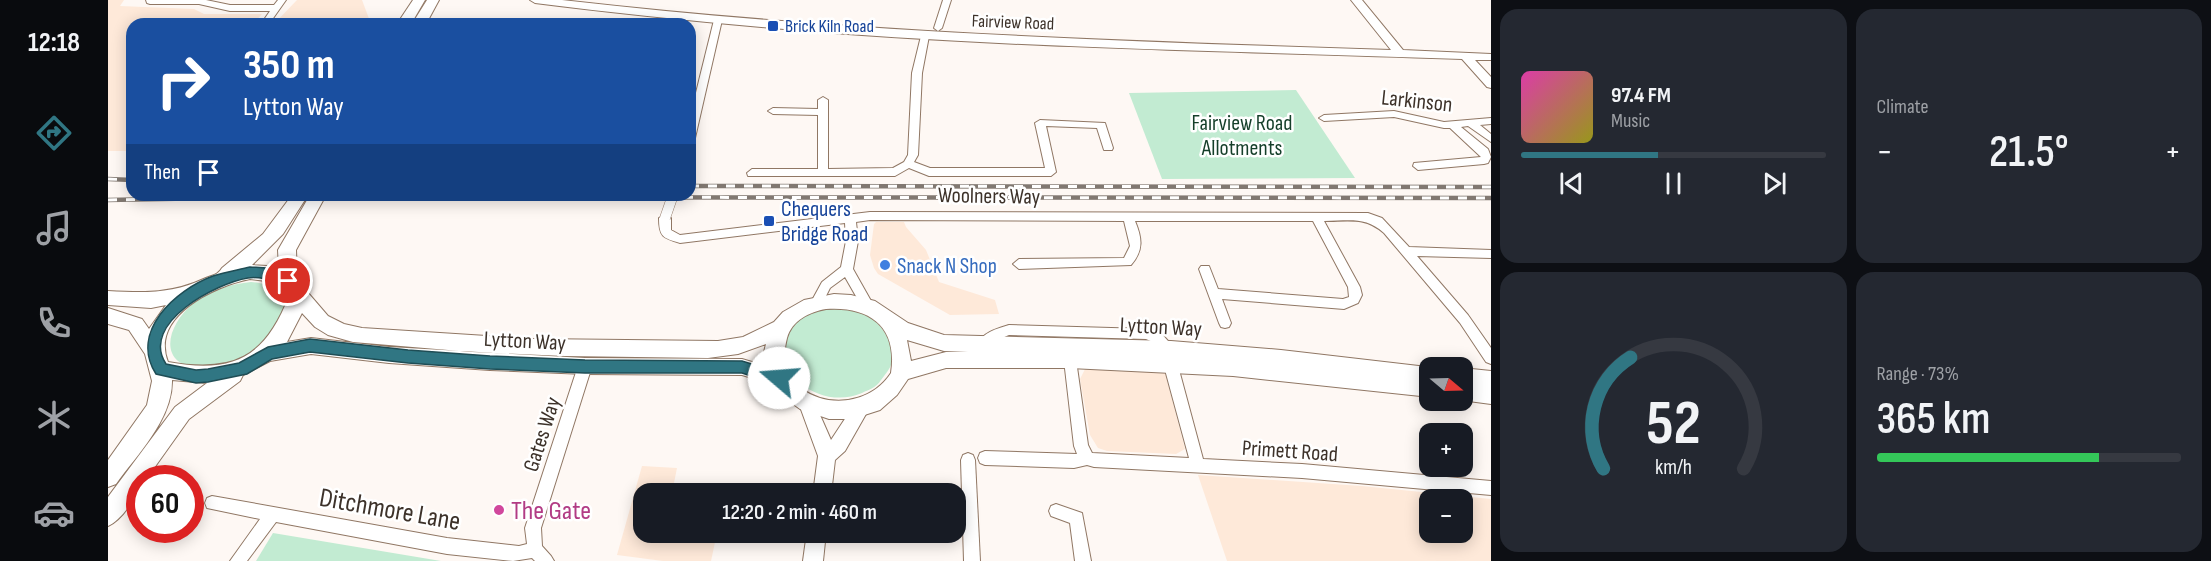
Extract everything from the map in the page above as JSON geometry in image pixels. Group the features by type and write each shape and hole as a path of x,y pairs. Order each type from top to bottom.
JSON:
{"main road":[{"path":"408,18 419,0"},
{"path":"422,18 433,0"},
{"path":"108,477 159,400 162,388 161,369 155,360 153,349 164,320 178,304 255,254 271,239 296,201"},
{"path":"293,289 287,249 315,201"},
{"path":"217,280 242,273 265,272 278,275 293,289"},
{"name":"Lytton Way","path":"293,289 318,321 337,330 454,342 573,348 723,348 750,342 780,328 796,312 816,304 836,300 869,308 893,325 936,341 1171,349 1419,373"},
{"name":"Lytton Way","path":"161,369 196,376 242,369 268,353 288,328 293,289"},
{"path":"108,298 151,301 196,291"},
{"path":"108,316 135,324 153,349"},
{"path":"807,404 840,411 862,408 887,394 901,372 900,351 893,325"},
{"path":"779,378 774,348 780,328"},
{"name":"Lytton Way","path":"268,353 310,346 427,358 585,366 742,367 779,378 807,404"},
{"name":"Lytton Way","path":"901,372 946,360 1070,360 1233,368 1419,387"},
{"path":"108,515 182,413 213,388 242,369"},
{"path":"1473,378 1491,380"},
{"path":"1473,393 1491,395"}],"street":[{"name":"Fairview Road","path":"537,0 692,18"},
{"path":"938,28 947,0"},
{"path":"1356,0 1400,54"},
{"path":"150,1 195,1 230,8 280,4"},
{"path":"270,18 280,4"},
{"name":"Fairview Road","path":"696,18 925,36 1491,57"},
{"path":"696,97 718,20"},
{"path":"752,173 895,172 908,164 913,155 917,74 925,36"},
{"path":"1465,56 1491,84"},
{"path":"773,111 823,106 823,173"},
{"name":"Larkinson","path":"1324,118 1394,114 1453,125 1491,121"},
{"path":"908,164 929,172 1051,172 1040,123 1101,125 1108,148"},
{"name":"Larkinson","path":"1470,123 1491,139"},
{"path":"1418,166 1484,160 1486,157 1484,152 1453,125"},
{"path":"672,201 665,218 665,231 670,236 680,238 850,217 852,241 847,269 869,308"},
{"name":"Woolners Way","path":"850,217 898,215 1374,219 1388,230 1405,250"},
{"path":"1019,264 1127,262 1133,256 1136,245 1128,217"},
{"path":"1214,294 1344,304 1352,302 1356,296 1354,287 1317,218"},
{"path":"1405,250 1491,254"},
{"path":"1405,250 1464,319 1491,358"},
{"path":"816,304 826,285 847,269"},
{"path":"1205,269 1225,323"},
{"path":"983,344 993,334 1009,330 1146,334 1162,341"},
{"path":"1070,360 1082,446 1087,458"},
{"name":"Gates Way","path":"541,555 533,528 585,366"},
{"path":"1171,366 1198,465"},
{"path":"807,404 827,456 823,483"},
{"path":"827,456 839,445 862,408"},
{"name":"Primett Road","path":"985,458 1074,461 1087,458 1101,461 1320,472 1491,488"},
{"path":"968,460 972,561"},
{"name":"Ditchmore Lane","path":"212,503 447,546 541,555"},
{"path":"1056,511 1077,518 1083,561"},
{"path":"238,561 272,515"},
{"path":"813,561 815,543"}],"shaded area":[{"path":"108,0 124,0 120,6 194,9 204,14 262,14 258,18 126,18 126,151 108,151"},
{"path":"297,0 362,0 369,18 280,18"},
{"path":"876,222 904,222 926,250 939,282 995,300 999,314 950,315 878,274 870,255 874,224"},
{"path":"1085,369 1165,373 1185,449 1176,454 1107,451 1098,448 1090,435 1080,379"},
{"path":"642,466 677,468 674,483 637,483"},
{"path":"1198,475 1419,492 1419,543 1473,543 1473,497 1491,499 1491,561 1227,561"},
{"path":"633,498 633,543 715,543 711,561 663,561 617,555"}],"green space":[{"name":"Fairview Road Allotments","path":"1296,90 1355,178 1162,179 1129,93"},
{"path":"251,282 275,289 283,297 285,303 283,312 265,342 240,359 226,364 193,367 181,363 174,356 170,346 176,324 184,313 208,294 236,284"},
{"path":"826,307 851,308 862,312 877,323 888,338 892,356 891,365 873,388 844,397 826,396 809,389 796,379 787,365 784,350 788,334 801,318"},
{"path":"273,533 441,561 256,561"}],"railway":[{"path":"108,179 126,180"},
{"path":"696,186 1491,187"},
{"path":"696,197 1491,198"},
{"path":"108,200 126,200"}],"place":[{"name":"Brick Kiln Road","path":"773,26"},
{"name":"Chequers Bridge Road","path":"769,221"},
{"name":"Snack N Shop","path":"885,265"},
{"name":"The Gate","path":"499,510"}],"route":[{"path":"288,281 278,275 250,272 217,280 196,291 178,304 164,320 153,349 155,360 161,369 196,376 208,375 242,369 268,353 299,346 310,346 408,357 490,362 585,366 742,367 779,378"}]}
